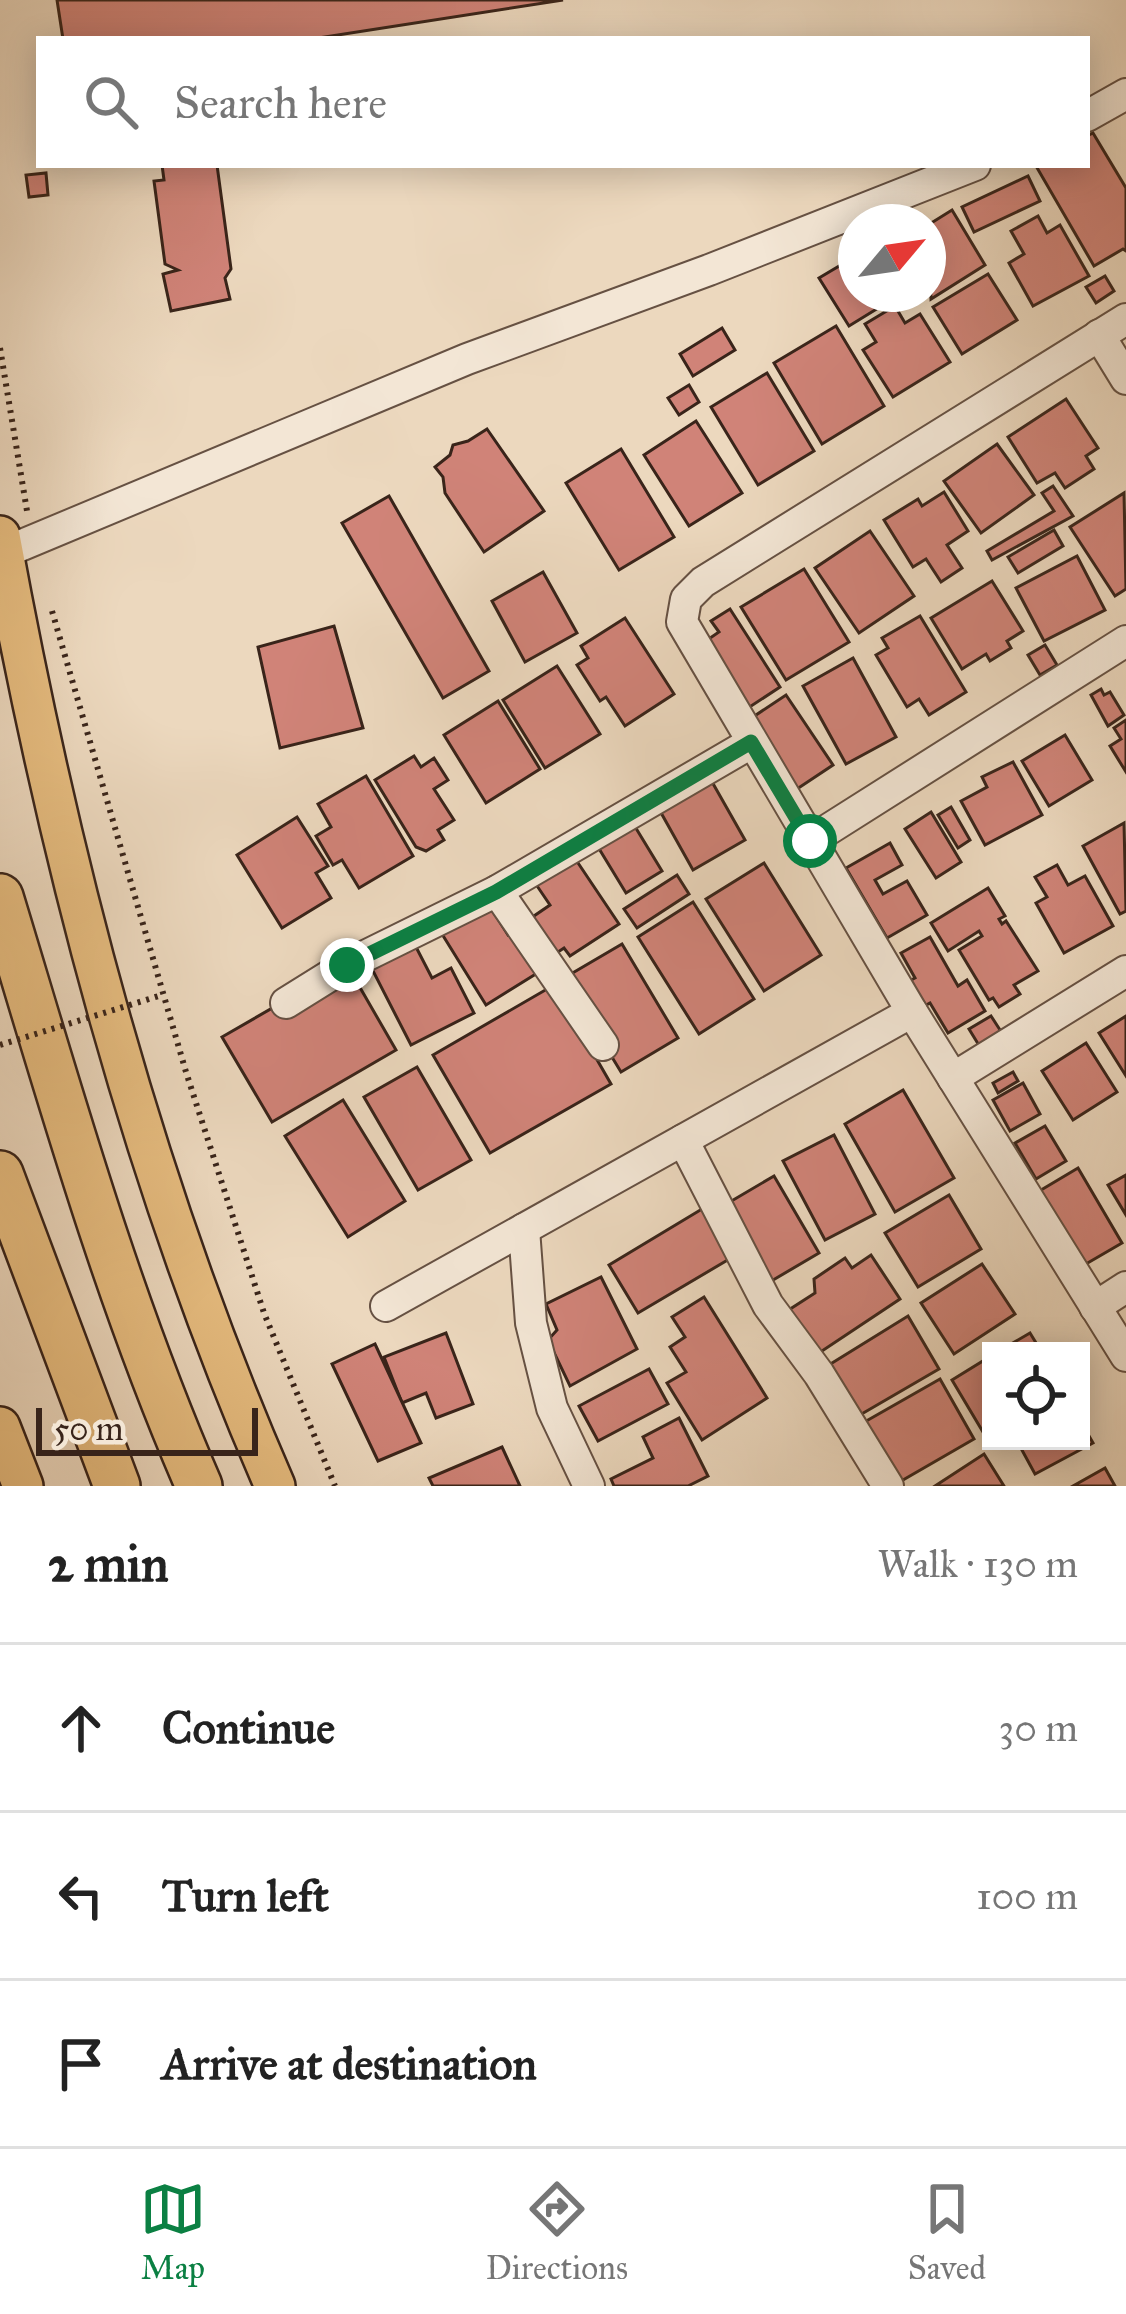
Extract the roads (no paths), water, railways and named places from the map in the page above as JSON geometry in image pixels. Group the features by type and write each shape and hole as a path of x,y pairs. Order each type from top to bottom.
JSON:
{"highway":[{"path":"0,897 82,1166 167,1414 199,1486"},
{"path":"0,1174 64,1355 117,1486"}],"main road":[{"path":"12,544 48,784 124,1062 242,1412 275,1486"},
{"path":"0,1427 22,1486"}],"street":[{"path":"1090,114 1126,94"},
{"path":"12,544 467,359 967,168"},
{"path":"1126,379 1113,327 703,582 686,599 682,622 911,1012 1126,1356"},
{"path":"810,841 1126,641"},
{"path":"286,1003 347,965 496,892 751,742"},
{"path":"496,892 603,1046"},
{"path":"953,1078 1126,971"},
{"path":"386,1306 911,1012"},
{"path":"683,1140 768,1305 819,1374 888,1486"},
{"path":"524,1229 531,1323 552,1408 589,1486"},
{"path":"1095,1307 1126,1288"}]}
